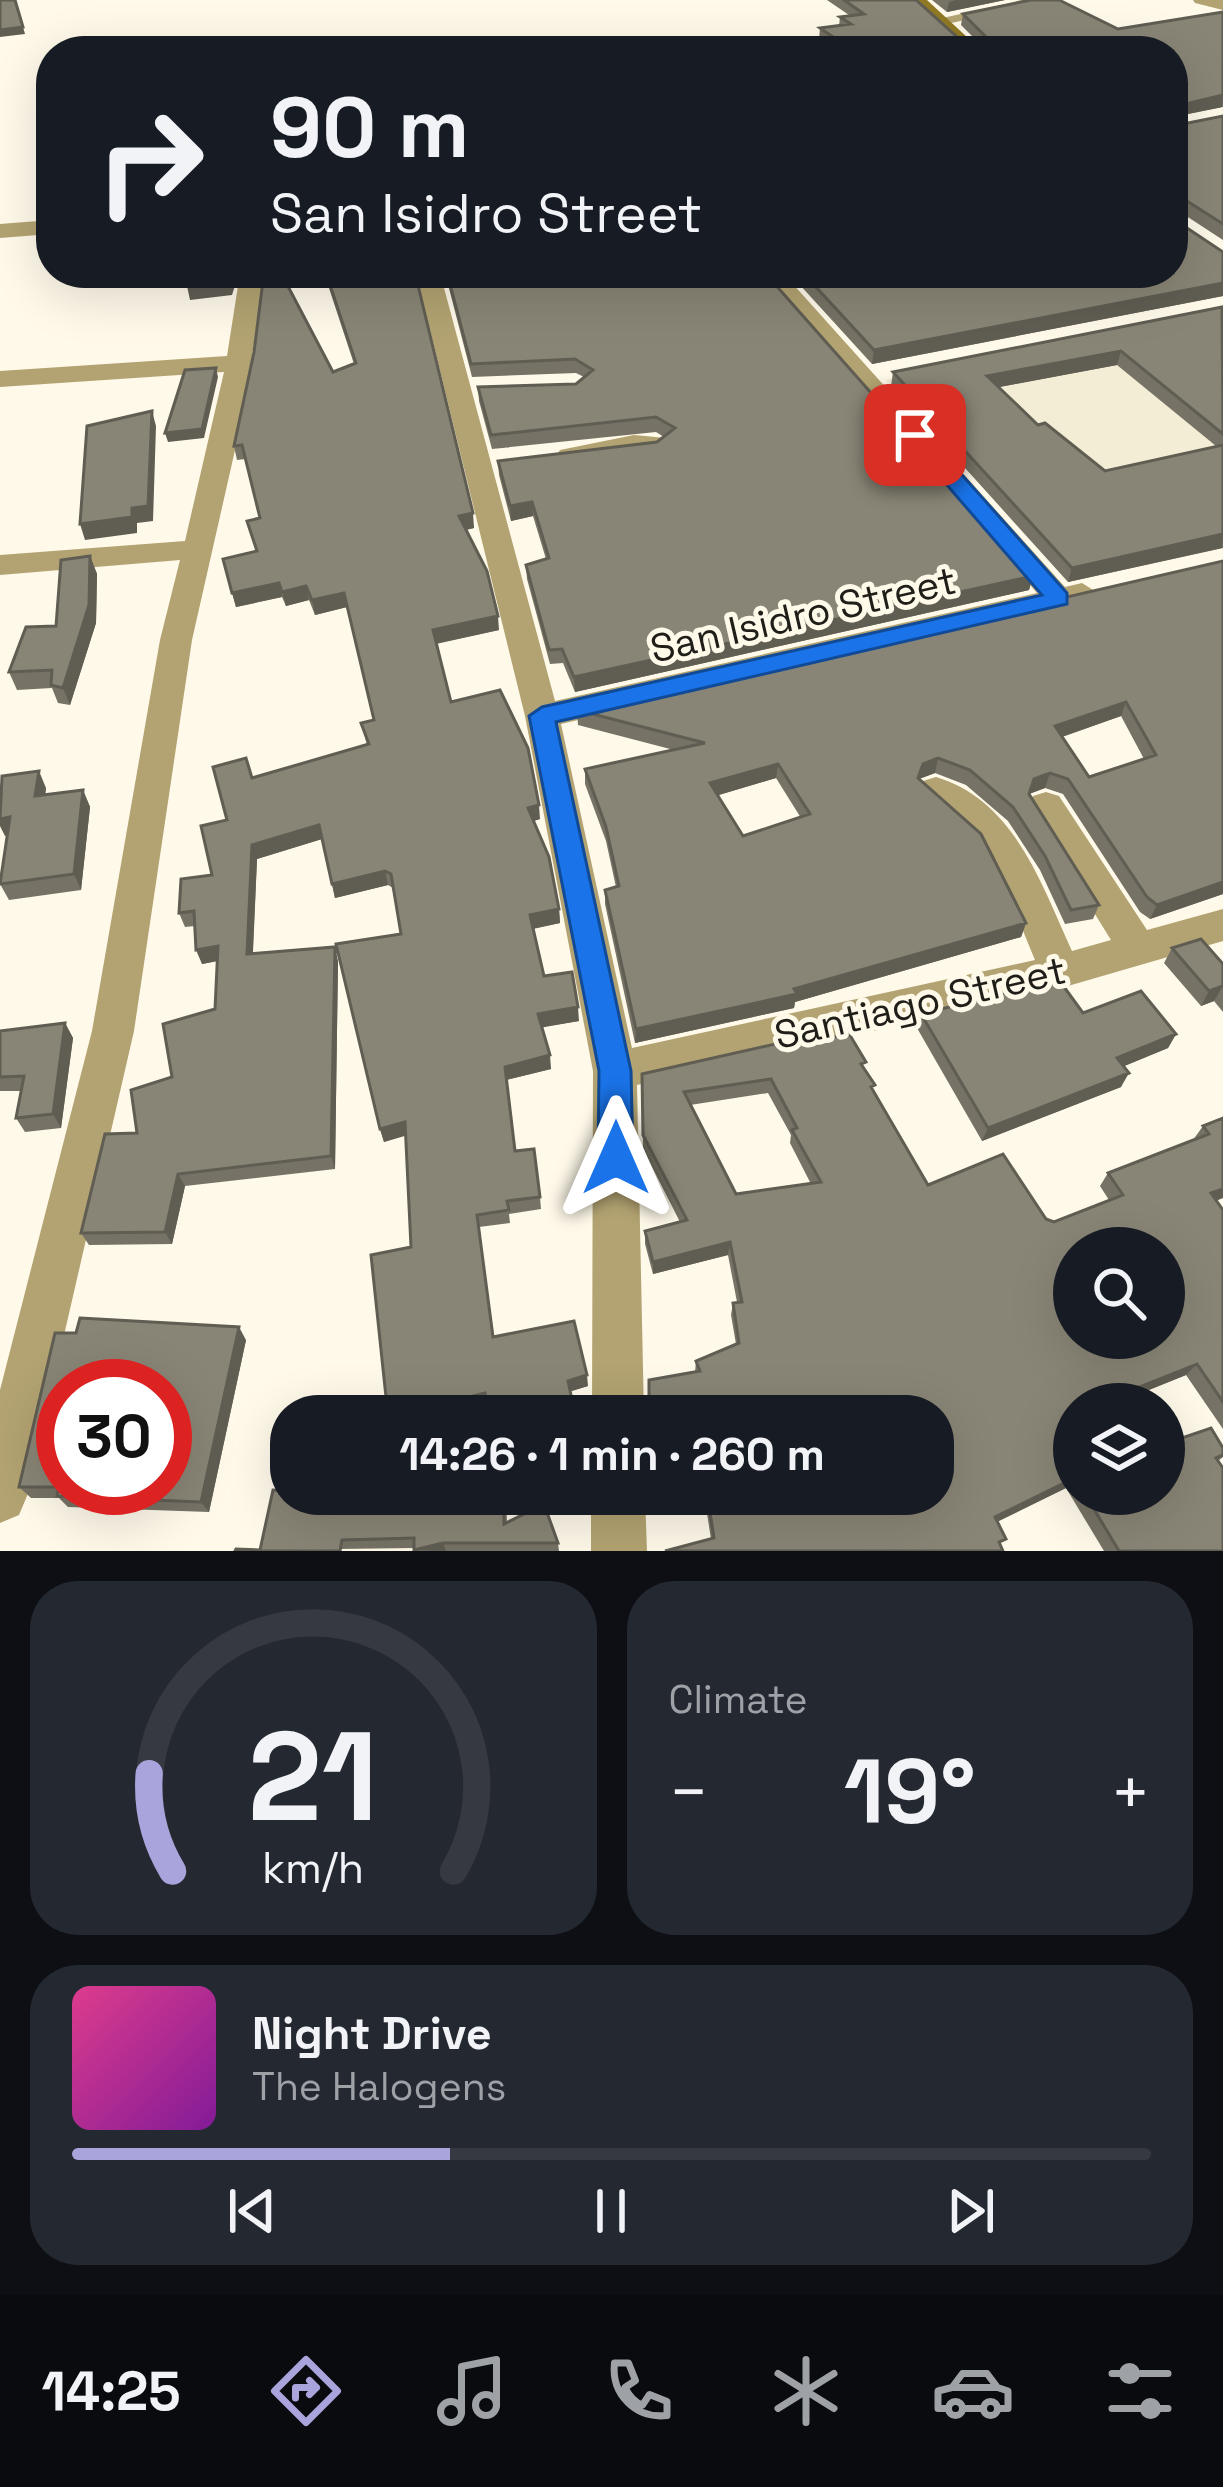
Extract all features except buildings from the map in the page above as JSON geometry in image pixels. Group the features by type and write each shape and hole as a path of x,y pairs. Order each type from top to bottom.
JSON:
{"main road":[{"path":"917,0 958,36"}],"street":[{"path":"942,20 1049,0"},
{"path":"1201,0 1223,4"},
{"path":"0,231 36,228"},
{"path":"0,1496 113,1031 176,640 239,363 249,288"},
{"path":"433,288 470,390 615,1071 618,1395"},
{"path":"786,288 877,375 1059,598"},
{"path":"0,380 239,363"},
{"path":"537,459 656,444"},
{"path":"0,565 198,549"},
{"name":"San Isidro Street","path":"542,716 1120,585"},
{"path":"936,790 961,799 992,830 1061,970"},
{"path":"1046,806 1138,949"},
{"name":"Santiago Street","path":"615,1071 1061,970 1223,925"},
{"path":"618,1515 619,1551"}],"shaded area":[{"path":"1223,315 1223,541 1062,574 886,380"}],"route":[{"path":"616,1158 615,1071 542,716 1059,598 915,435"}]}
